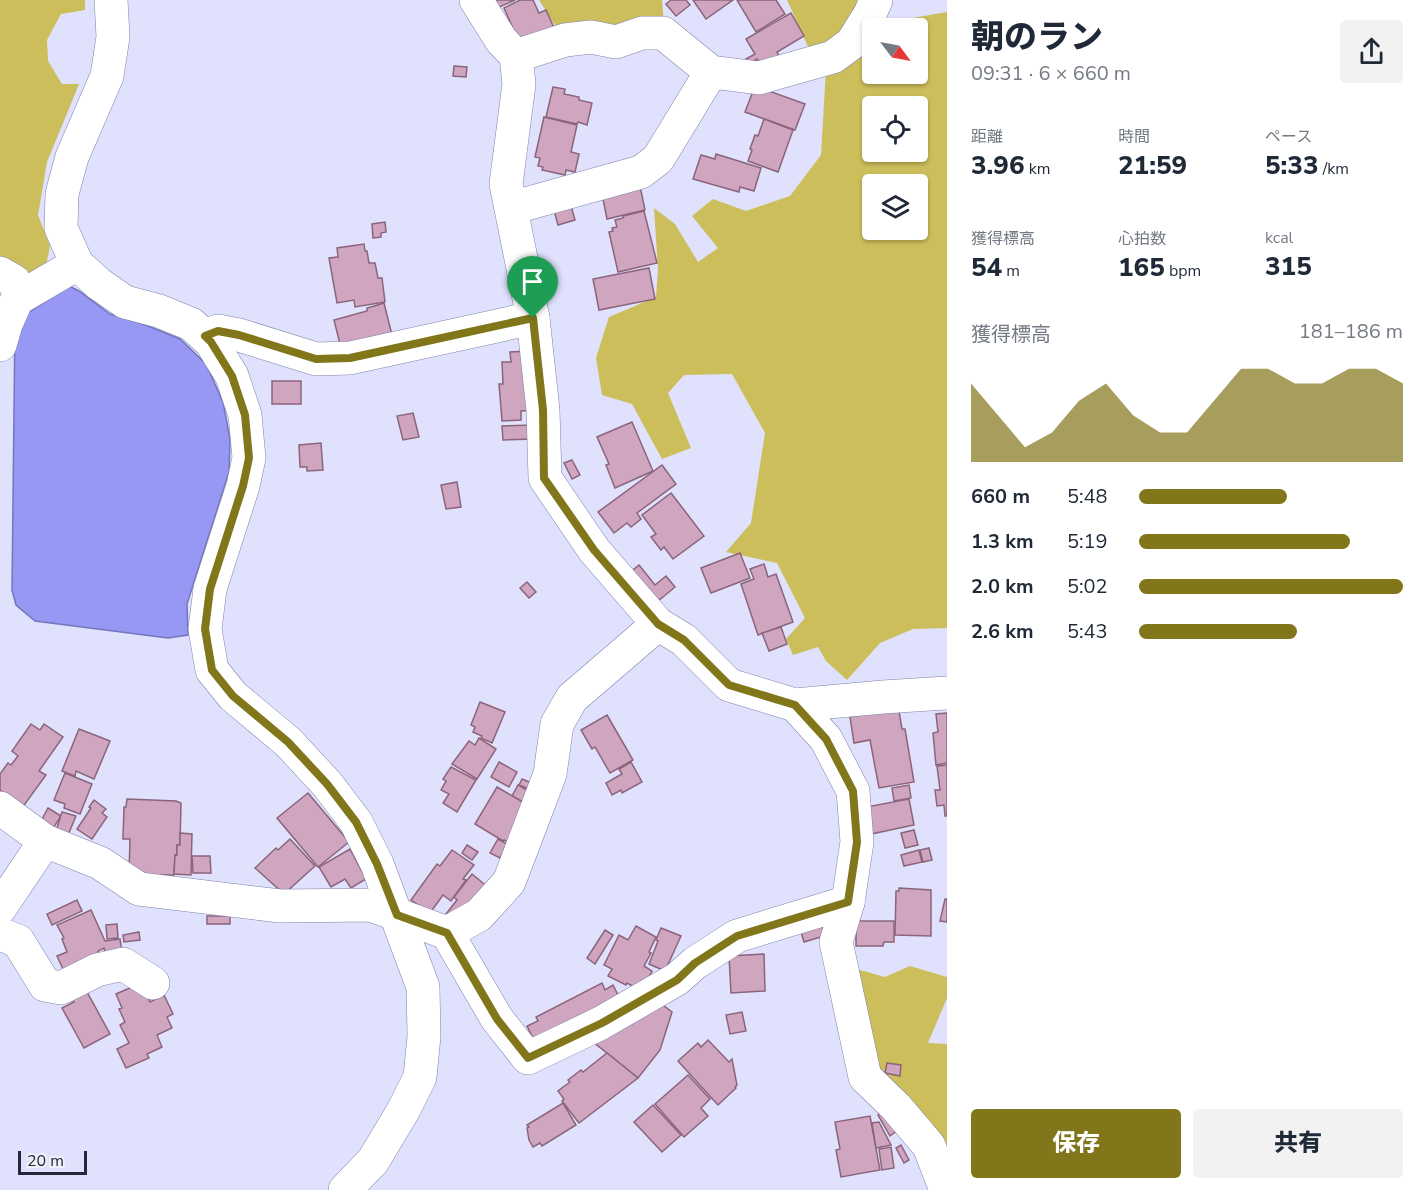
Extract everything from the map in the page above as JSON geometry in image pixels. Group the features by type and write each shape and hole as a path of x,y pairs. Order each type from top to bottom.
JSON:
{"street":[{"path":"111,0 113,37 107,76 72,157 62,194 60,228 77,264 99,284 125,302 159,311 192,324 211,342 232,376 245,415 249,458 243,486 210,589 205,629 212,670 233,696 288,742 327,784 356,822 377,864 423,987 424,1036 420,1077 373,1161 345,1190"},
{"path":"476,0 501,40 516,56 519,84 506,184 533,318 543,410 544,478 594,550 658,624 684,640 729,685 795,705 947,693"},
{"path":"516,56 565,40 591,37 616,42 642,33 663,33 711,72 759,78 833,57 852,44 876,0"},
{"path":"511,208 641,172 658,159 711,72"},
{"path":"0,345 17,298 77,264"},
{"path":"0,273 14,281 22,296"},
{"path":"205,336 218,331 239,335 316,359 350,358 533,318"},
{"path":"447,933 479,915 509,882 550,774 557,724 572,698 658,624"},
{"path":"795,705 826,739 853,791 857,842 848,902 836,942 865,1077 896,1107 929,1146 946,1190"},
{"path":"0,808 45,841 100,862 139,889 280,906 371,905 447,933 497,1019 528,1058 602,1023 677,980 695,963 737,936 848,902"},
{"path":"3,898 45,841"},
{"path":"0,934 18,941 45,986 61,988 97,970 123,964 153,982"}],"shaded area":[{"path":"0,0 85,0 85,10 61,14 47,40 48,61 62,84 79,84 47,162 38,215 50,246 46,266 36,279 0,262"},
{"path":"539,0 662,0 664,25 561,35"},
{"path":"787,0 870,0 848,38 810,51"},
{"path":"947,12 947,628 913,629 880,643 847,680 826,661 818,647 793,655 786,639 805,618 777,563 726,552 751,523 765,433 732,374 684,375 668,393 691,448 662,459 632,404 602,395 596,358 609,317 656,297 658,270 654,208 675,224 698,262 718,248 692,216 713,199 746,211 790,196 821,155 826,69 862,35 862,84 928,84 928,18 912,18"},
{"path":"910,966 947,977 947,998 928,1043 947,1044 947,1161 874,1073 853,968 885,977"}],"water":[{"path":"69,286 110,314 180,339 206,364 223,402 230,439 229,472 187,604 188,635 168,638 35,621 16,605 12,590 15,321"}],"building":[{"path":"491,0 515,0 495,9"},
{"path":"520,0 533,0 539,13 546,10 555,30 518,40 504,8"},
{"path":"671,0 686,0 690,5 676,16 666,4"},
{"path":"693,0 733,0 706,19"},
{"path":"737,0 776,0 785,14 756,32"},
{"path":"791,13 804,36 777,52 779,56 762,66 757,59 749,64 746,59 755,54 746,39"},
{"path":"454,66 467,67 466,77 453,76"},
{"path":"755,86 805,104 795,130 745,112"},
{"path":"553,87 565,89 564,94 592,103 587,125 546,117"},
{"path":"544,117 577,125 571,152 579,154 575,172 566,170 565,175 542,170 543,167 538,166 540,158 535,157"},
{"path":"764,119 793,130 778,172 748,161 755,135 758,136"},
{"path":"716,154 761,168 754,191 740,187 739,192 693,179 701,155 715,159"},
{"path":"640,186 645,210 607,219 602,194"},
{"path":"571,206 575,220 558,225 554,210"},
{"path":"644,211 657,263 618,272 609,232 613,231 612,228 617,227 615,220"},
{"path":"385,222 386,232 381,233 381,237 373,238 372,224"},
{"path":"364,244 369,263 375,263 378,278 382,278 385,302 355,307 354,300 337,303 329,258 338,257 337,248"},
{"path":"649,268 655,299 599,310 593,279"},
{"path":"384,303 392,335 341,348 334,320 367,311 367,308"},
{"path":"529,351 536,410 521,411 521,420 502,421 499,384 503,384 502,362 511,362 510,352"},
{"path":"272,381 301,381 301,404 272,404"},
{"path":"413,413 419,437 403,440 397,416"},
{"path":"632,422 653,471 615,488 606,465 609,464 597,437"},
{"path":"534,425 534,439 503,440 502,426"},
{"path":"321,443 323,470 307,471 307,467 300,467 299,445"},
{"path":"572,460 580,475 572,479 564,463"},
{"path":"662,465 676,484 637,513 641,519 631,527 627,523 614,533 598,512"},
{"path":"457,482 461,507 446,509 441,485"},
{"path":"671,493 704,536 673,559 664,547 661,550 651,537 656,534 642,515"},
{"path":"740,553 750,578 711,593 701,568"},
{"path":"764,564 768,577 776,574 793,622 758,635 741,584 754,579 750,569"},
{"path":"639,565 655,585 666,576 675,587 651,607 628,574"},
{"path":"527,582 536,592 529,598 520,588"},
{"path":"781,627 787,644 769,651 762,633"},
{"path":"480,702 505,712 492,743 473,732 475,727 471,725"},
{"path":"899,711 902,729 905,729 914,782 879,788 870,740 854,743 850,717 872,712"},
{"path":"947,713 947,763 936,765 933,733 938,732 936,714"},
{"path":"607,715 633,760 610,773 595,747 592,749 581,730"},
{"path":"31,724 40,730 44,724 63,737 39,771 46,775 22,808 0,790 0,774 8,763 11,765 18,756 12,751"},
{"path":"79,729 110,741 94,779 76,771 75,776 62,771"},
{"path":"479,738 496,749 477,779 452,764 469,741 475,745"},
{"path":"499,762 517,772 509,787 491,777"},
{"path":"631,762 642,782 622,793 621,790 612,795 606,783 622,774 619,769"},
{"path":"947,765 947,816 945,816 944,805 937,806 935,790 940,790 937,766"},
{"path":"451,767 476,780 457,812 443,803 449,794 441,790 446,781 443,779"},
{"path":"65,773 92,784 80,814 64,808 65,804 54,800"},
{"path":"522,779 534,784 531,790 519,785"},
{"path":"518,785 531,792 525,803 512,796"},
{"path":"909,785 911,798 894,801 892,788"},
{"path":"497,787 526,804 512,844 475,824"},
{"path":"308,793 349,842 318,867 277,818"},
{"path":"127,799 181,803 180,845 177,845 177,855 175,855 174,875 161,875 161,878 129,873 130,839 123,839 124,807 126,807"},
{"path":"909,799 914,825 871,834 866,807"},
{"path":"94,800 106,809 102,813 107,817 92,839 77,829"},
{"path":"48,808 61,816 52,830 40,823"},
{"path":"62,812 76,816 68,835 56,831"},
{"path":"914,830 918,845 905,848 901,833"},
{"path":"180,833 192,834 191,875 174,874"},
{"path":"290,839 315,866 284,894 255,868 276,848 278,850"},
{"path":"498,839 507,844 500,858 490,853"},
{"path":"467,845 478,852 472,860 462,853"},
{"path":"929,848 932,860 923,862 920,850"},
{"path":"350,849 366,879 351,888 345,879 331,887 319,867"},
{"path":"452,850 474,865 451,901 443,895 430,913 411,900 437,864 440,866"},
{"path":"919,850 922,862 904,866 901,855"},
{"path":"192,856 210,856 211,873 193,873"},
{"path":"472,874 489,888 452,920 446,914 457,900 454,897"},
{"path":"899,888 931,890 931,936 895,935 896,891 899,891"},
{"path":"945,899 947,899 947,922 940,921"},
{"path":"77,900 82,911 52,925 47,914"},
{"path":"91,910 105,941 120,939 122,952 106,957 104,948 98,951 102,960 66,976 57,956 67,952 62,939 64,938 57,925"},
{"path":"207,916 230,916 230,924 207,924"},
{"path":"856,921 894,921 894,942 884,942 883,946 856,946"},
{"path":"821,923 824,936 804,942 800,928"},
{"path":"117,924 118,938 107,939 106,925"},
{"path":"636,926 656,937 644,966 652,971 642,991 608,976 612,969 604,965 619,935 628,940"},
{"path":"661,928 681,936 665,971 649,964"},
{"path":"605,930 613,935 595,964 587,958"},
{"path":"139,932 140,940 124,942 123,935"},
{"path":"764,954 765,991 731,993 729,956"},
{"path":"602,983 605,990 613,985 622,1003 537,1046 527,1026 538,1021 536,1017"},
{"path":"142,985 150,1002 164,995 173,1014 167,1017 172,1028 157,1035 162,1047 147,1054 149,1058 126,1068 117,1049 129,1043 120,1025 125,1022 116,994"},
{"path":"86,990 110,1034 84,1048 62,1008 74,1002 71,998"},
{"path":"659,1002 672,1012 660,1050 638,1078 592,1041 628,1020 632,1024"},
{"path":"742,1012 746,1031 730,1034 726,1015"},
{"path":"708,1040 729,1062 732,1059 737,1085 718,1105 678,1061 698,1043 701,1047"},
{"path":"607,1053 638,1078 579,1123 562,1101 564,1099 558,1091 570,1082 568,1080 581,1070 583,1072"},
{"path":"887,1063 901,1065 900,1076 885,1073"},
{"path":"688,1075 710,1099 701,1108 708,1116 684,1137 655,1104"},
{"path":"563,1103 576,1125 542,1146 540,1143 533,1147 529,1140 527,1125"},
{"path":"653,1105 681,1135 662,1152 634,1122"},
{"path":"885,1111 898,1130 890,1136 878,1115"},
{"path":"870,1116 880,1170 841,1177 836,1150 840,1149 835,1122"},
{"path":"879,1122 891,1145 876,1148 872,1123"},
{"path":"901,1145 909,1160 904,1163 896,1148"},
{"path":"891,1147 894,1168 882,1170 879,1149"}],"route":[{"path":"533,318 543,410 544,478 594,550 658,624 684,640 729,685 795,705 826,739 853,791 857,842 848,902 737,936 695,963 677,980 602,1023 528,1058 497,1019 447,933 397,915 377,864 356,822 327,784 288,742 233,696 212,670 205,629 210,589 243,486 249,458 245,415 232,376 205,336 218,331 239,335 316,359 350,358 533,318"}]}
